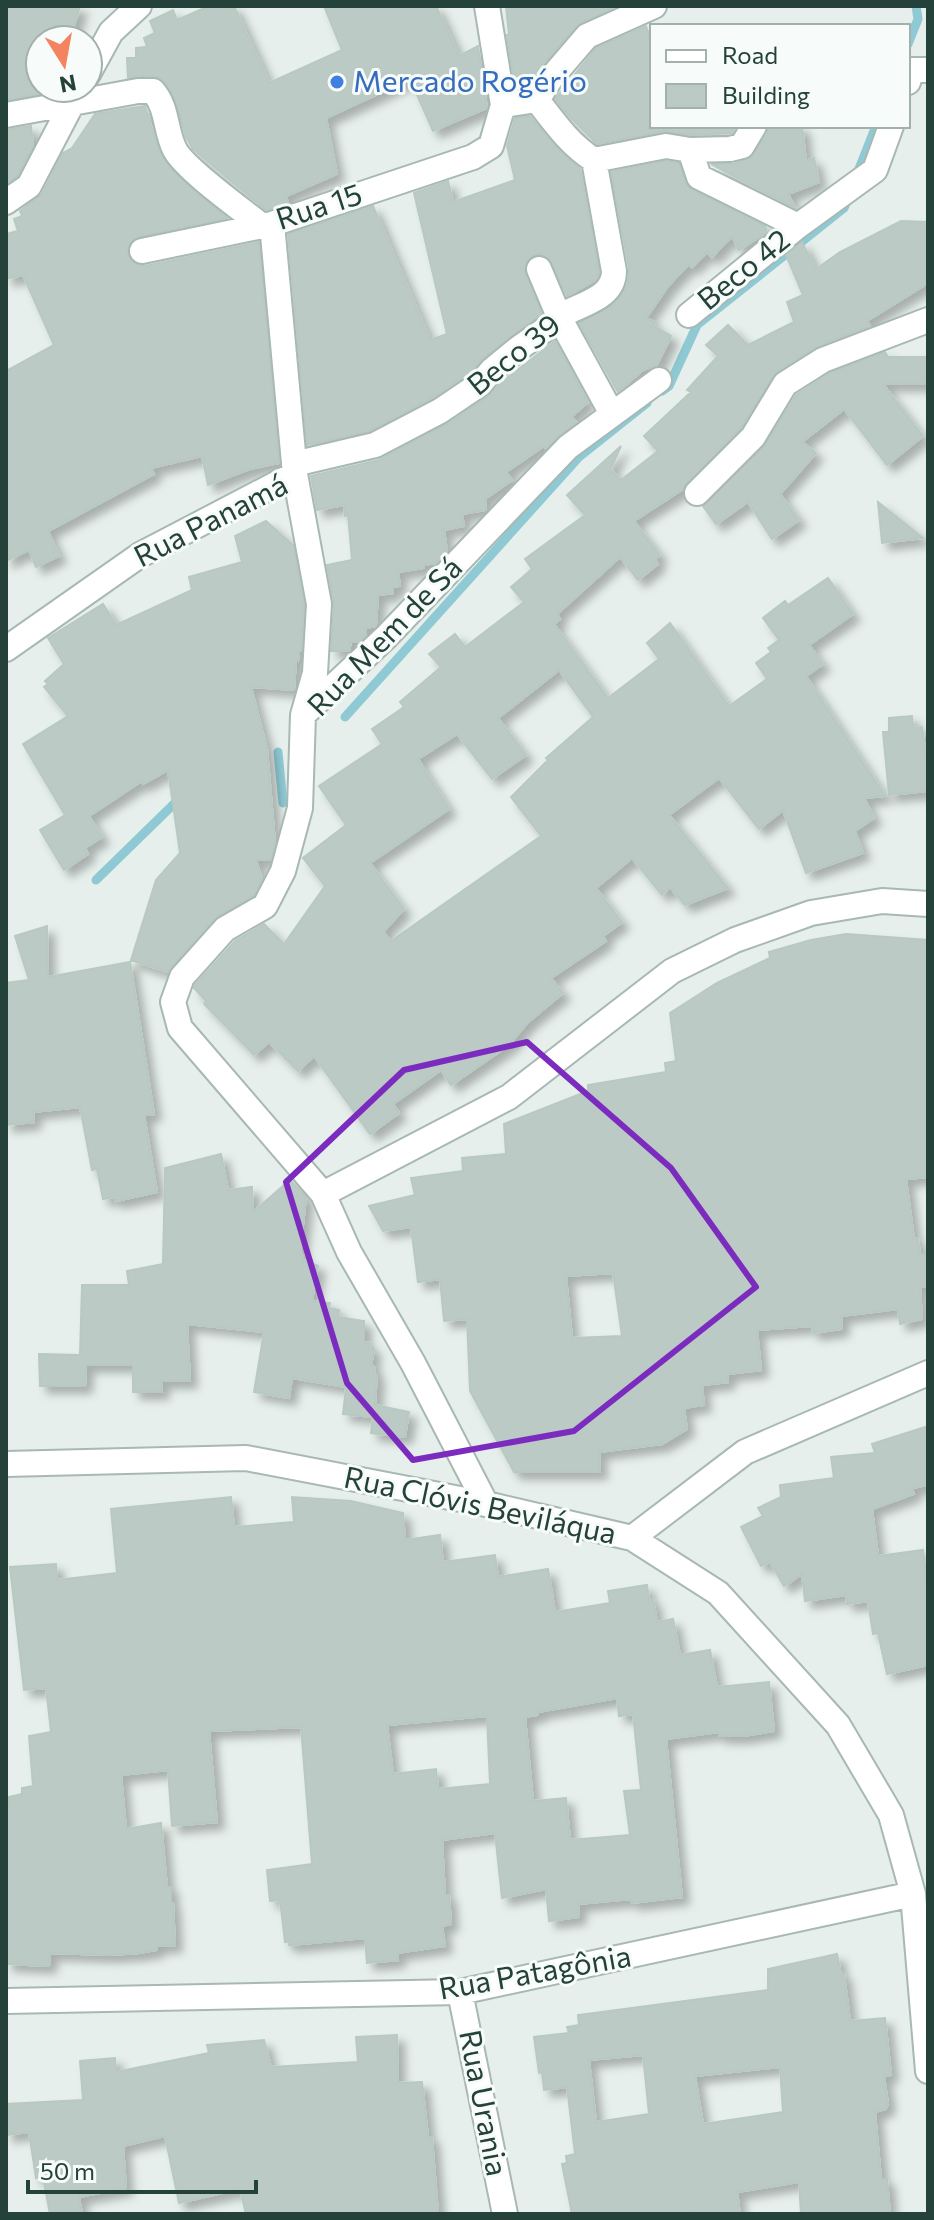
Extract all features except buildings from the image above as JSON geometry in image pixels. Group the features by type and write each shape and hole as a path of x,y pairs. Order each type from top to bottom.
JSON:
{"street":[{"path":"104,45 111,32 139,6"},
{"path":"487,6 503,105 537,100 551,78 587,36 653,14"},
{"path":"104,93 153,91 161,100 175,149 266,225 295,469"},
{"path":"537,100 565,136 594,160 666,146 690,150 730,149 742,146 753,128"},
{"path":"6,115 44,104"},
{"path":"6,202 29,186 71,104"},
{"name":"Rua 15","path":"142,251 266,225 473,157 491,146 503,105"},
{"name":"Beco 42","path":"689,315 798,226 875,170 890,128"},
{"path":"690,150 699,177 798,226"},
{"name":"Beco 39","path":"295,469 375,445 440,411 480,384 492,370 564,314 607,292 614,283 614,271 594,160"},
{"path":"539,269 560,319 612,414"},
{"path":"697,493 753,437 785,384 823,360 928,320"},
{"name":"Rua Mem de Sá","path":"323,1194 180,1028 173,1002 182,977 225,929 265,906 283,871 300,808 303,715 386,637 568,447 659,380"},
{"name":"Rua Panamá","path":"6,649 140,555 295,469 319,604 315,673 303,715"},
{"path":"486,1504 413,1363 349,1252 323,1194 509,1097 672,971 735,940 811,913 882,901 928,904"},
{"path":"632,1538 745,1452 928,1373"},
{"name":"Rua Clóvis Beviláqua","path":"6,1464 246,1458 486,1504 632,1538 718,1593 838,1725 891,1815 913,1894 928,2071"},
{"name":"Rua Patagônia","path":"6,2001 460,1992 913,1894"},
{"name":"Rua Urania","path":"460,1992 505,2214"}],"highlighted area":[{"path":"527,1042 671,1168 756,1287 574,1431 413,1460 347,1383 286,1182 404,1070"}],"waterway":[{"path":"910,39 918,19 916,6"},
{"path":"857,174 875,128"},
{"path":"662,391 669,386 697,325 844,208 849,196"},
{"path":"345,717 579,457 647,403"},
{"path":"278,752 283,803"},
{"path":"96,880 179,799"}],"place":[{"name":"Mercado Rogério","path":"337,82"}]}
